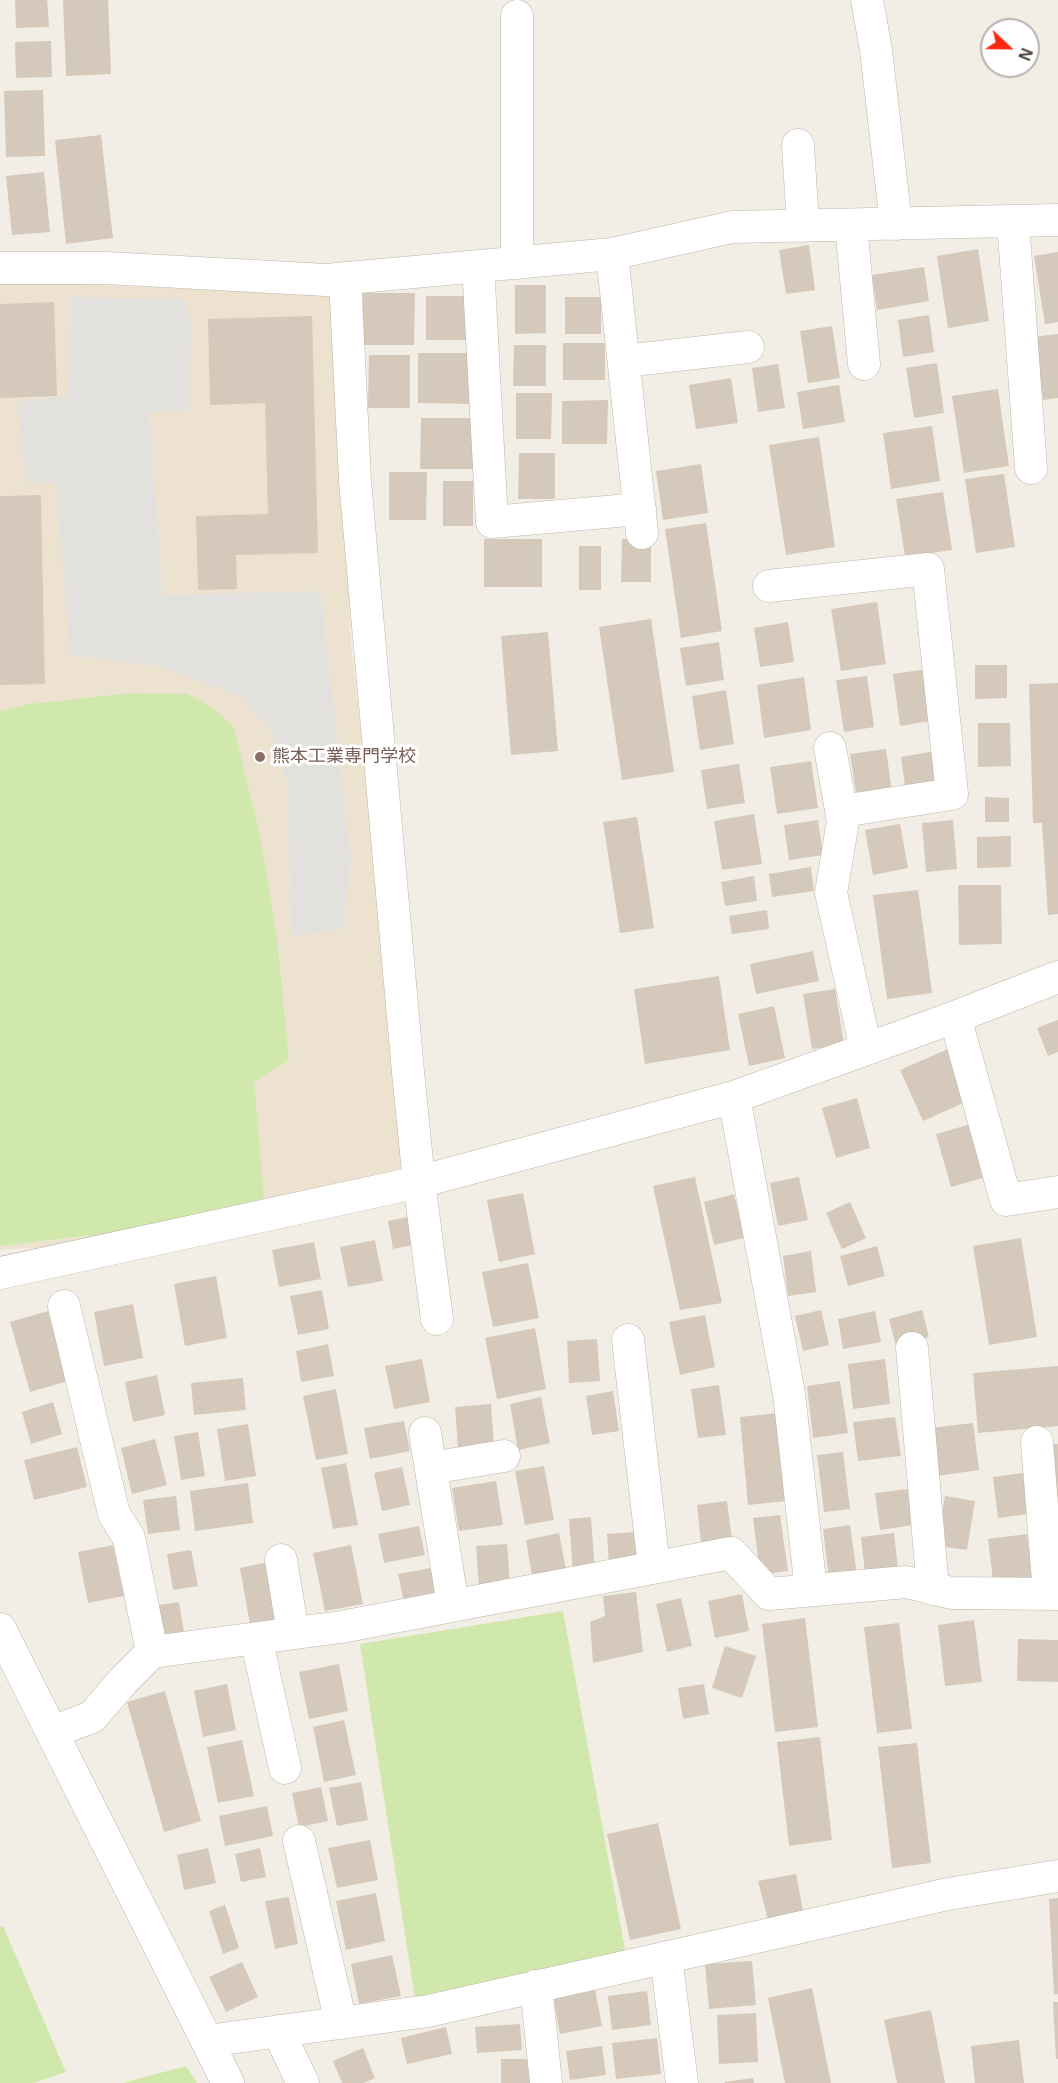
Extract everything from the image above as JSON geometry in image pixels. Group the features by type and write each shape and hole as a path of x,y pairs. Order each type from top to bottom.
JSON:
{"street":[{"path":"867,0 876,50 896,224"},
{"path":"517,16 517,263"},
{"path":"798,146 803,226"},
{"path":"0,268 106,268 326,280 612,254 732,227 1058,220"},
{"path":"1013,221 1031,468"},
{"path":"851,225 864,364"},
{"path":"479,283 492,522 641,521 612,254"},
{"path":"345,278 355,481 419,1182 437,1319"},
{"path":"624,361 748,347"},
{"path":"768,586 928,569 952,794 842,811"},
{"path":"830,748 843,821 831,893 866,1049"},
{"path":"0,1273 419,1182 734,1097 1058,977"},
{"path":"955,1017 1006,1200 1058,1192"},
{"path":"734,1097 789,1394 811,1590"},
{"path":"64,1306 114,1514 129,1538 152,1652"},
{"path":"628,1340 654,1567"},
{"path":"912,1348 933,1588"},
{"path":"425,1433 453,1605"},
{"path":"52,1731 92,1717 152,1652 340,1627 731,1553 769,1594 906,1582 952,1593 1054,1594 1037,1442"},
{"path":"431,1468 504,1456"},
{"path":"281,1560 294,1633"},
{"path":"0,1629 228,2083"},
{"path":"256,1638 285,1768"},
{"path":"299,1841 340,2023"},
{"path":"207,2041 428,2011 948,1894 1058,1876"},
{"path":"666,1957 682,2083"},
{"path":"536,1986 546,2083"},
{"path":"278,2031 303,2083"}],"shaded area":[{"name":"熊本工業専門学校","path":"0,281 337,295 351,645 412,1165 281,1204 57,1246 0,1250 0,1246 103,1234 254,1082 289,1060 278,946 261,838 234,728 187,694 130,693 28,704 0,711 0,685 45,683 41,495 0,496 0,398 54,303 0,304","holes":["70,298 189,410 150,411 163,595 321,591 351,860 344,929 291,936 287,782 271,732 240,695 158,666 71,655 56,484 17,402 68,396"]},
{"path":"70,297 185,299 191,323 189,410 150,412 163,595 321,591 351,860 344,929 291,936 287,782 271,732 240,696 158,666 70,655 56,484 26,482 17,402 68,396"}],"green space":[{"path":"130,693 187,694 215,709 234,728 261,838 278,946 289,1060 254,1082 264,1200 252,1206 103,1234 0,1246 0,711 28,704"},
{"path":"563,1611 626,1955 416,2005 360,1644"},
{"path":"3,1926 66,2072 33,2083 0,2083 0,1927"},
{"path":"186,2066 197,2083 123,2083"}],"building":[{"path":"15,0 47,0 49,27 16,28"},
{"path":"63,0 108,0 111,74 66,76"},
{"path":"51,41 52,77 16,78 15,42"},
{"path":"43,90 45,156 6,157 4,91"},
{"path":"101,135 113,238 66,244 55,140"},
{"path":"44,172 50,232 12,235 6,176"},
{"path":"809,245 815,290 786,294 779,250"},
{"path":"978,249 989,321 948,328 937,256"},
{"path":"1058,252 1058,322 1045,324 1034,256"},
{"path":"924,267 929,301 877,310 872,275"},
{"path":"515,285 546,285 546,333 515,334"},
{"path":"363,293 415,293 414,345 362,345"},
{"path":"426,296 470,296 470,340 426,340"},
{"path":"565,297 601,297 601,334 565,334"},
{"path":"54,302 57,396 0,398 0,304"},
{"path":"929,315 934,352 903,357 898,320"},
{"path":"312,316 318,553 236,555 237,589 198,590 196,516 268,514 265,403 210,405 208,319"},
{"path":"832,326 840,378 808,383 800,331"},
{"path":"1058,334 1058,398 1043,400 1033,337"},
{"path":"563,343 605,343 605,380 563,380"},
{"path":"514,345 546,345 546,386 513,386"},
{"path":"418,353 473,353 473,404 418,403"},
{"path":"369,355 410,355 410,408 368,408"},
{"path":"937,363 944,413 914,418 906,368"},
{"path":"778,364 785,408 758,412 752,368"},
{"path":"731,378 738,423 696,429 689,385"},
{"path":"839,385 845,422 803,429 797,392"},
{"path":"998,389 1009,466 964,473 952,396"},
{"path":"516,393 552,393 551,439 516,439"},
{"path":"608,400 607,444 562,444 562,401"},
{"path":"421,418 475,418 475,469 420,469"},
{"path":"932,426 940,481 891,489 883,433"},
{"path":"819,437 835,547 786,555 769,445"},
{"path":"519,453 555,453 555,499 518,499"},
{"path":"701,464 708,513 663,520 656,471"},
{"path":"389,472 427,472 426,520 389,520"},
{"path":"1004,474 1015,547 976,553 965,479"},
{"path":"443,481 473,481 473,526 443,526"},
{"path":"943,492 952,550 905,557 896,499"},
{"path":"41,495 45,684 0,685 0,496"},
{"path":"706,523 722,631 681,638 665,529"},
{"path":"484,539 542,539 542,587 484,587"},
{"path":"622,539 651,539 651,582 621,582"},
{"path":"579,546 601,546 601,590 579,590"},
{"path":"877,602 886,664 841,671 831,609"},
{"path":"651,619 674,772 622,780 599,627"},
{"path":"788,622 794,662 760,667 754,628"},
{"path":"548,632 558,751 511,755 501,636"},
{"path":"719,642 724,680 686,686 680,648"},
{"path":"975,665 1007,665 1007,698 975,699"},
{"path":"928,669 936,720 900,726 893,674"},
{"path":"867,676 874,727 844,732 836,680"},
{"path":"804,677 811,730 764,738 757,685"},
{"path":"1058,683 1058,914 1048,915 1042,823 1033,823 1029,684"},
{"path":"726,690 734,744 700,750 692,696"},
{"path":"978,723 1010,723 1011,766 978,767"},
{"path":"886,749 892,793 857,799 850,754"},
{"path":"936,751 942,788 906,793 901,757"},
{"path":"811,761 818,808 777,814 770,767"},
{"path":"739,764 745,803 707,809 701,770"},
{"path":"985,797 1009,798 1009,822 985,822"},
{"path":"754,814 762,864 722,870 714,821"},
{"path":"637,817 654,928 620,933 603,822"},
{"path":"818,820 823,855 789,860 784,825"},
{"path":"953,820 957,869 926,872 922,823"},
{"path":"900,824 908,868 873,875 865,830"},
{"path":"1011,836 1011,867 977,868 977,837"},
{"path":"811,867 814,891 772,897 769,874"},
{"path":"754,876 757,901 725,906 721,882"},
{"path":"958,885 1001,885 1002,944 959,945"},
{"path":"918,890 932,993 887,999 873,895"},
{"path":"767,910 769,929 732,934 729,916"},
{"path":"813,951 819,981 756,994 750,964"},
{"path":"719,976 730,1050 645,1064 634,989"},
{"path":"835,989 844,1044 812,1049 803,994"},
{"path":"774,1006 785,1058 749,1066 738,1014"},
{"path":"1058,1020 1058,1052 1048,1056 1037,1028"},
{"path":"948,1049 970,1100 923,1121 900,1070"},
{"path":"857,1098 870,1148 836,1158 822,1108"},
{"path":"971,1124 986,1177 951,1187 936,1134"},
{"path":"695,1177 722,1303 680,1310 653,1186"},
{"path":"799,1177 808,1220 778,1226 770,1183"},
{"path":"523,1193 535,1254 499,1262 487,1200"},
{"path":"734,1194 744,1238 714,1245 704,1202"},
{"path":"850,1202 866,1238 842,1249 826,1213"},
{"path":"408,1217 413,1245 393,1249 388,1221"},
{"path":"1021,1238 1037,1337 989,1345 973,1246"},
{"path":"375,1240 383,1281 348,1287 340,1247"},
{"path":"314,1242 321,1279 279,1287 272,1250"},
{"path":"877,1246 885,1276 848,1286 840,1256"},
{"path":"811,1251 816,1292 788,1296 783,1256"},
{"path":"528,1263 539,1318 493,1327 482,1272"},
{"path":"216,1276 227,1338 185,1346 174,1284"},
{"path":"322,1290 329,1329 298,1335 290,1296"},
{"path":"133,1304 143,1358 104,1366 94,1312"},
{"path":"821,1310 829,1345 803,1351 795,1316"},
{"path":"922,1310 929,1337 896,1346 889,1319"},
{"path":"48,1311 68,1381 30,1392 10,1322"},
{"path":"875,1311 881,1342 843,1349 838,1319"},
{"path":"705,1315 715,1367 680,1375 669,1322"},
{"path":"535,1328 546,1389 497,1399 485,1338"},
{"path":"597,1339 600,1381 569,1383 567,1341"},
{"path":"328,1344 334,1376 301,1382 296,1351"},
{"path":"422,1359 430,1402 394,1409 385,1366"},
{"path":"885,1359 890,1404 853,1409 848,1364"},
{"path":"1058,1366 1058,1426 978,1433 973,1373"},
{"path":"157,1375 165,1415 133,1422 125,1382"},
{"path":"243,1378 246,1410 194,1415 191,1383"},
{"path":"840,1381 848,1433 813,1438 807,1386"},
{"path":"719,1385 726,1435 698,1438 691,1389"},
{"path":"336,1389 348,1454 316,1460 303,1396"},
{"path":"613,1391 619,1431 592,1435 586,1396"},
{"path":"541,1397 550,1443 518,1450 510,1404"},
{"path":"53,1402 62,1434 31,1444 22,1412"},
{"path":"491,1404 494,1446 458,1448 455,1407"},
{"path":"779,1413 787,1501 748,1505 740,1417"},
{"path":"895,1417 901,1456 858,1461 853,1422"},
{"path":"404,1421 410,1451 370,1459 364,1428"},
{"path":"973,1423 979,1470 937,1476 931,1428"},
{"path":"248,1424 256,1476 225,1481 217,1429"},
{"path":"198,1432 205,1476 181,1480 174,1436"},
{"path":"155,1439 167,1485 132,1494 121,1448"},
{"path":"1051,1444 1058,1444 1058,1506 1056,1507"},
{"path":"77,1447 87,1487 34,1500 24,1460"},
{"path":"843,1452 850,1509 824,1512 817,1455"},
{"path":"346,1463 358,1525 333,1529 321,1468"},
{"path":"544,1466 554,1520 525,1525 515,1471"},
{"path":"402,1467 410,1505 382,1511 374,1473"},
{"path":"1023,1473 1028,1514 998,1518 993,1477"},
{"path":"496,1481 503,1525 459,1531 452,1488"},
{"path":"248,1483 253,1523 195,1531 190,1491"},
{"path":"908,1489 913,1525 880,1530 875,1493"},
{"path":"176,1496 180,1530 148,1534 143,1500"},
{"path":"945,1496 975,1501 967,1550 937,1546"},
{"path":"727,1501 732,1540 701,1543 697,1505"},
{"path":"780,1515 788,1571 760,1575 753,1518"},
{"path":"591,1517 595,1571 573,1573 569,1519"},
{"path":"850,1525 857,1575 829,1579 823,1529"},
{"path":"419,1526 425,1555 384,1563 378,1534"},
{"path":"635,1532 637,1565 609,1566 607,1534"},
{"path":"559,1533 567,1575 533,1581 526,1540"},
{"path":"894,1533 898,1569 865,1573 861,1537"},
{"path":"1027,1534 1033,1583 994,1588 988,1539"},
{"path":"507,1544 510,1585 479,1587 476,1546"},
{"path":"113,1545 124,1596 88,1603 78,1552"},
{"path":"351,1545 363,1604 325,1611 313,1553"},
{"path":"191,1550 198,1586 173,1590 167,1554"},
{"path":"268,1562 280,1625 251,1630 240,1568"},
{"path":"431,1568 438,1601 405,1607 398,1574"},
{"path":"636,1592 643,1652 593,1663 590,1622 605,1616 603,1596"},
{"path":"742,1594 749,1631 715,1638 708,1601"},
{"path":"681,1598 692,1646 667,1652 656,1604"},
{"path":"179,1602 185,1639 157,1643 152,1606"},
{"path":"805,1618 818,1727 775,1732 762,1624"},
{"path":"974,1620 982,1682 945,1686 938,1625"},
{"path":"899,1623 912,1729 877,1733 864,1627"},
{"path":"1018,1639 1058,1640 1058,1682 1017,1681"},
{"path":"725,1646 756,1656 742,1698 712,1688"},
{"path":"339,1664 348,1711 309,1719 299,1672"},
{"path":"227,1684 236,1730 203,1737 194,1691"},
{"path":"704,1684 709,1714 683,1719 678,1688"},
{"path":"165,1691 201,1821 164,1832 127,1702"},
{"path":"344,1720 356,1775 324,1782 313,1727"},
{"path":"820,1737 832,1840 789,1846 777,1742"},
{"path":"242,1740 254,1796 218,1803 207,1747"},
{"path":"917,1743 931,1863 892,1868 878,1747"},
{"path":"361,1782 368,1820 337,1826 329,1788"},
{"path":"321,1787 328,1821 299,1827 292,1793"},
{"path":"267,1806 273,1836 225,1846 219,1816"},
{"path":"658,1823 681,1929 630,1940 607,1834"},
{"path":"370,1840 378,1880 337,1888 328,1848"},
{"path":"208,1848 216,1883 184,1890 177,1855"},
{"path":"260,1848 266,1877 241,1882 235,1854"},
{"path":"796,1874 803,1911 768,1920 758,1881"},
{"path":"376,1893 385,1941 346,1950 336,1901"},
{"path":"289,1897 298,1944 275,1949 265,1901"},
{"path":"1058,1898 1058,1994 1054,1995 1049,1899"},
{"path":"225,1905 239,1948 223,1954 209,1911"},
{"path":"392,1955 401,1996 359,2004 351,1964"},
{"path":"752,1961 756,2005 709,2009 705,1964"},
{"path":"242,1962 258,1997 226,2012 209,1977"},
{"path":"812,1988 831,2083 785,2083 768,1998"},
{"path":"595,1989 602,2026 560,2034 553,1997"},
{"path":"647,1991 651,2025 612,2030 608,1996"},
{"path":"1053,2002 1058,2002 1058,2059 1056,2059"},
{"path":"931,2010 945,2083 897,2083 884,2020"},
{"path":"756,2013 758,2062 719,2064 717,2015"},
{"path":"520,2024 522,2050 477,2053 475,2027"},
{"path":"446,2027 452,2054 407,2064 401,2038"},
{"path":"657,2038 661,2074 616,2079 612,2043"},
{"path":"1019,2040 1024,2083 975,2083 971,2046"},
{"path":"602,2046 606,2075 570,2080 566,2051"},
{"path":"363,2048 375,2078 364,2083 342,2083 333,2061"},
{"path":"501,2059 531,2059 532,2083 501,2083"},
{"path":"753,2078 754,2083 725,2083 725,2082"}],"place":[{"name":"熊本工業専門学校","path":"260,757"}]}
